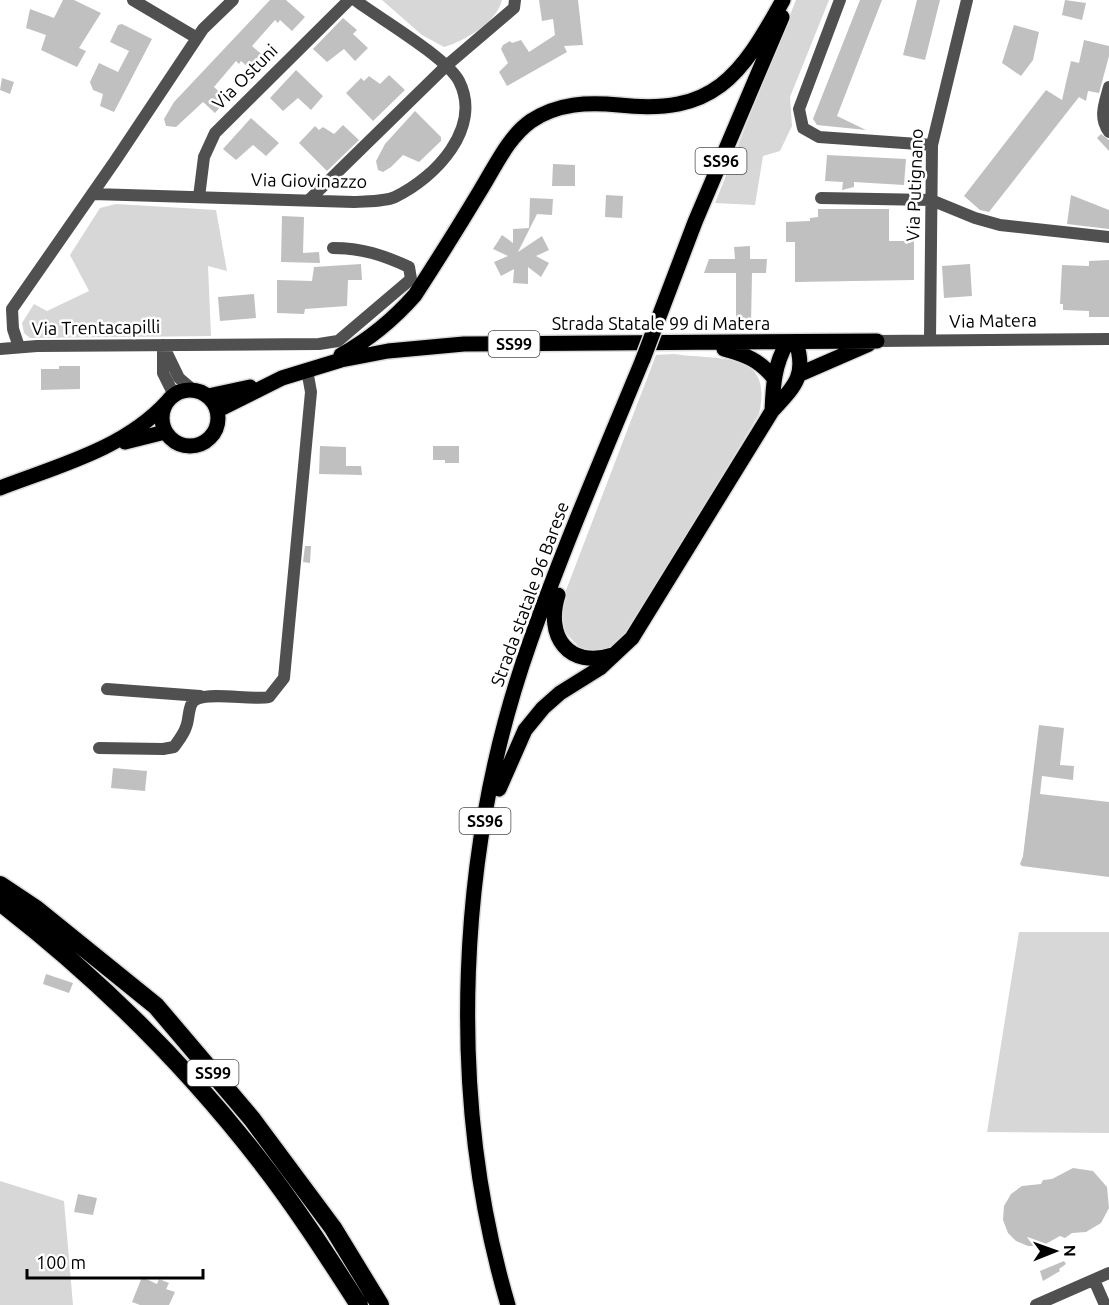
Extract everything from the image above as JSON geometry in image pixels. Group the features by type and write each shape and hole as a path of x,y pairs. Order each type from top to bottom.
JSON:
{"highway":[{"name":"SS99","path":"0,885 36,909 156,1006 252,1119 333,1228 380,1305"},
{"name":"SS99","path":"0,902 54,944 108,993 189,1077 262,1162 359,1305"}],"main road":[{"name":"Strada statale 96 Barese","path":"508,1305 499,1276 482,1185 473,1110 468,1021 469,950 487,807 506,723 530,643 695,222 775,37 785,0"},
{"path":"326,364 367,340 396,317 415,295 508,144 531,122 561,106 596,103 636,107 673,107 706,95 731,78 747,61 785,0"},
{"path":"800,374 877,341"},
{"name":"Strada Statale 99 di Matera","path":"208,396 270,383 326,364 388,351 464,344 877,341"},
{"path":"475,888 502,779 525,730 543,708 560,693 618,653 632,638 771,411 792,389 800,374 801,357 792,342 778,359 773,377 771,411"},
{"path":"704,343 749,355 763,365 773,377"},
{"name":"Strada Statale 99 di Matera","path":"218,410 270,383"},
{"path":"102,448 146,423 170,399 193,390 208,396 218,410 217,428 206,443 188,447 179,445 165,432 162,417 170,399"},
{"path":"0,488 102,448 165,432"},
{"path":"590,486 553,611 555,630 563,646 579,657 600,659 618,653"}],"street":[{"path":"132,0 197,38"},
{"name":"Via Trentacapilli","path":"233,0 197,38 93,194 12,309 13,328 20,347 319,344 338,341 411,279 409,267 384,256 359,248 333,248"},
{"name":"Via Ostuni","path":"199,197 204,157 215,133 349,0"},
{"path":"355,0 446,66"},
{"path":"309,200 446,66 514,8 515,0"},
{"path":"840,0 799,109 803,128 819,137 932,145"},
{"name":"Via Putignano","path":"930,340 932,145 967,0"},
{"name":"Via Giovinazzo","path":"93,194 354,202 393,198 432,173 460,136 466,107 459,81 446,66"},
{"path":"1109,87 1102,113 1104,124 1109,132"},
{"path":"821,198 931,200 975,218 1000,225 1109,237"},
{"name":"Via Matera","path":"877,341 1109,339"},
{"path":"163,345 179,378 193,390"},
{"path":"163,345 163,373 170,399"},
{"path":"0,349 20,347"},
{"path":"107,689 200,696 219,695 254,700 269,698 284,678 311,392 307,370"},
{"path":"99,748 163,749 174,747 186,728 192,703 200,696"},
{"path":"1035,1305 1109,1273"},
{"path":"1094,1280 1105,1305"}],"shaded area":[{"path":"382,0 502,0 494,16 479,30 444,47 422,35"},
{"path":"796,0 829,0 790,97 792,126 780,151 763,156 755,205 715,203"},
{"path":"116,204 216,210 227,271 208,266 211,336 30,338 24,333 22,323 34,304 47,311 89,291 70,255 100,208"},
{"path":"674,354 725,359 751,368 759,378 762,393 759,414 623,642 609,652 581,649 561,628 560,606 656,355"},
{"path":"1019,932 1109,932 1109,1133 987,1132"},
{"path":"0,1181 64,1201 73,1305 0,1305"}],"building":[{"path":"63,0 74,0 101,13 79,48 86,51 77,67 41,50 46,35 26,28 30,9 54,18"},
{"path":"270,0 286,0 305,17 292,31 280,20 278,23 275,20 252,46 266,58 254,72 241,61 239,64 236,61 214,87 227,99 215,113 203,102 176,127 166,126 164,119 174,102"},
{"path":"539,0 578,0 583,45 564,46 567,52 507,86 499,72 508,63 501,49 503,45 510,41 512,43 521,40 529,52 555,35 553,19 542,21"},
{"path":"860,0 882,0 837,116 866,130 817,125 813,119"},
{"path":"917,0 940,0 925,60 903,55"},
{"path":"1065,0 1086,3 1082,20 1062,15"},
{"path":"343,18 357,30 353,34 368,48 355,61 344,49 327,62 313,49"},
{"path":"122,24 152,39 114,112 100,106 103,94 93,90 90,82 99,63 118,72 129,51 110,42 118,25"},
{"path":"1014,25 1039,32 1033,60 1021,76 1002,63"},
{"path":"1084,40 1109,46 1109,56 1099,93 1088,91 1086,101 1079,97 989,212 980,210 964,196 1046,90 1062,100 1071,61 1079,63"},
{"path":"296,70 323,96 311,110 298,98 283,111 270,98"},
{"path":"389,75 405,90 373,121 346,93 361,78 364,81 369,76 380,84"},
{"path":"2,78 14,82 10,94 0,90"},
{"path":"415,111 441,137 441,141 419,162 403,155 383,172 378,170 376,161 385,144"},
{"path":"251,118 279,143 266,156 253,145 236,160 223,149"},
{"path":"343,125 359,140 327,171 299,143 315,126 319,130 323,127 334,134"},
{"path":"1101,134 1109,140 1109,151 1097,138"},
{"path":"827,155 906,159 904,185 854,182 854,187 842,190 843,182 825,181"},
{"path":"553,164 575,165 575,186 552,186"},
{"path":"606,195 623,196 622,218 605,217"},
{"path":"1071,195 1109,210 1109,229 1067,224"},
{"path":"530,198 553,199 552,215 537,214 518,252 542,236 549,250 536,256 549,263 541,277 528,267 528,284 513,283 514,269 501,276 494,262 508,256 493,249 502,235 513,243 513,229 529,228"},
{"path":"818,209 889,209 889,241 914,241 914,280 795,282 795,242 786,242 786,222 810,221 810,218 818,217"},
{"path":"282,216 304,217 303,253 319,252 320,263 281,262"},
{"path":"750,246 750,259 767,259 766,273 752,273 751,324 736,324 736,273 704,273 709,259 735,259 734,247"},
{"path":"1109,260 1109,317 1089,317 1089,311 1063,310 1063,304 1060,304 1062,265 1089,266 1089,261"},
{"path":"361,264 362,280 348,280 347,306 305,309 304,314 277,313 277,280 312,281 314,267"},
{"path":"970,264 972,296 944,298 942,266"},
{"path":"254,294 256,318 220,321 218,297"},
{"path":"59,366 80,366 80,389 41,390 41,369 59,369"},
{"path":"320,446 346,447 346,466 361,466 362,475 319,474"},
{"path":"433,446 459,446 459,463 433,460"},
{"path":"305,546 311,546 310,563 303,562"},
{"path":"1039,725 1064,728 1060,765 1074,766 1073,780 1042,776 1040,794 1109,802 1109,877 1020,864 1023,856"},
{"path":"113,768 147,771 145,791 111,788"},
{"path":"46,974 73,983 69,993 43,984"},
{"path":"1073,1168 1093,1171 1107,1187 1109,1208 1101,1223 1086,1232 1072,1233 1065,1238 1060,1236 1042,1246 1028,1246 1016,1241 1008,1233 1003,1220 1004,1206 1011,1194 1022,1186 1041,1184 1043,1180 1052,1179"},
{"path":"78,1194 97,1198 93,1215 74,1212"},
{"path":"1064,1261 1066,1264 1059,1269 1060,1271 1043,1281 1040,1271"},
{"path":"142,1277 157,1284 159,1279 169,1283 166,1289 175,1292 169,1305 140,1305 132,1302"}]}
